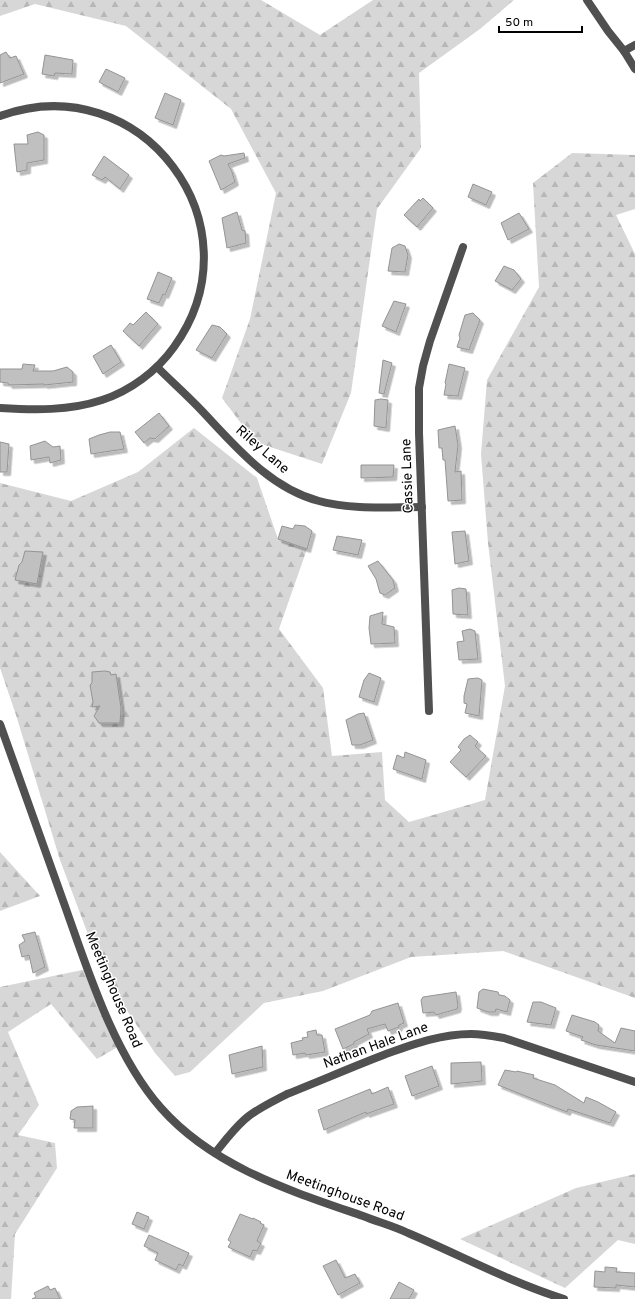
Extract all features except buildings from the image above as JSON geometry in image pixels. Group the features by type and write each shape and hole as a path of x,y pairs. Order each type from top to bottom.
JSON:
{"street":[{"path":"587,0 608,31 624,50 635,69"},
{"path":"624,50 635,45"},
{"path":"0,116 28,108 64,107 100,114 133,130 148,140 170,162 184,182 198,215 204,252 204,270 201,288 189,323 169,354 157,367 140,381 123,392 83,406 44,409 0,408"},
{"name":"Cassie Lane","path":"429,711 419,388 430,341 463,247"},
{"name":"Riley Lane","path":"157,367 242,453 284,486 308,498 346,506 422,508"},
{"name":"Meetinghouse Road","path":"0,724 91,979 132,1067 162,1109 191,1136 215,1153 252,1173 288,1190 406,1232 500,1276 564,1299"},
{"name":"Nathan Hale Lane","path":"215,1153 244,1120 280,1098 376,1058 424,1040 438,1037 471,1034 504,1038 635,1082"}],"green space":[{"path":"0,0 261,0 320,35 373,0 514,0 480,29 419,73 421,148 377,209 351,393 322,464 255,442 222,398 250,319 276,193 231,109 126,26 35,4 0,16"},
{"path":"572,153 635,155 635,209 616,215 635,254 635,998 503,951 411,957 323,991 264,1003 190,1072 175,1076 155,1053 103,974 60,860 16,715 0,668 0,483 71,501 138,472 194,428 257,478 278,539 307,549 279,629 323,688 332,756 382,752 385,800 409,822 485,800 505,686 488,543 481,454 487,380 539,287 533,183"},
{"path":"0,852 40,896 0,911"},
{"path":"87,969 121,1045 97,1059 51,1004 8,1032 39,1105 18,1135 55,1143 57,1168 15,1234 11,1299 0,1299 0,987"},
{"path":"635,1174 635,1244 618,1240 565,1288 460,1239 576,1188"}]}
